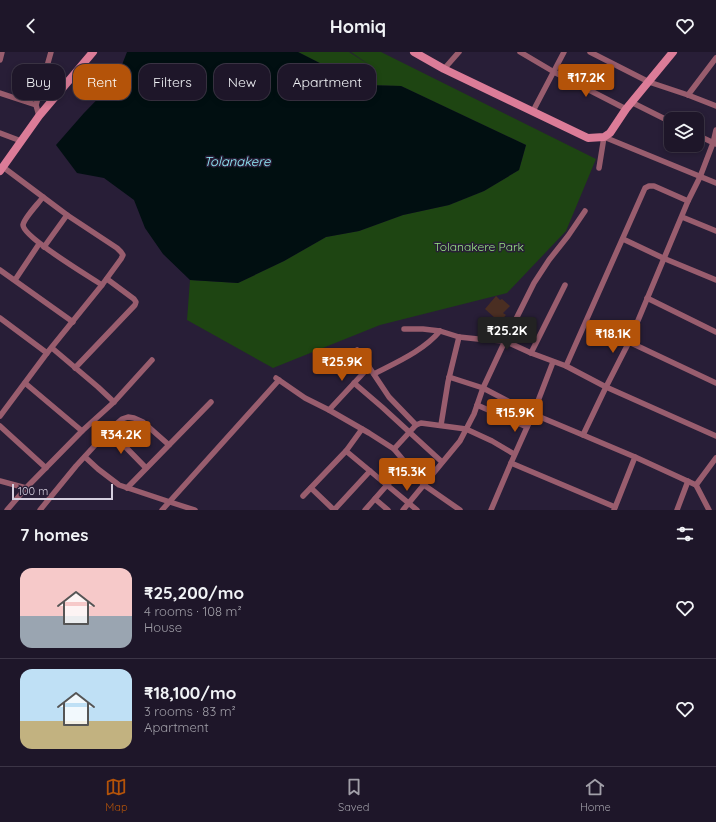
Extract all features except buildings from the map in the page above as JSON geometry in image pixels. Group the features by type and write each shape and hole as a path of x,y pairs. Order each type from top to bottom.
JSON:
{"street":[{"path":"0,60 2,52"},
{"path":"39,116 36,105 51,52"},
{"path":"0,416 47,353 73,322 121,259 121,252 1,169 39,116 93,52"},
{"path":"414,52 444,69 588,138 604,137 716,183"},
{"path":"444,69 459,52"},
{"path":"520,52 554,72 629,106 664,119"},
{"path":"533,111 564,52"},
{"path":"590,52 649,82 716,106"},
{"path":"599,168 604,137 610,132 673,52"},
{"path":"688,95 716,58"},
{"path":"0,93 36,105"},
{"path":"583,435 629,342 663,258 715,143 716,130"},
{"path":"0,133 21,141"},
{"path":"704,138 715,143"},
{"path":"566,366 645,188 654,186 688,201"},
{"path":"43,197 25,220 23,226 27,234 42,246 102,285"},
{"path":"403,510 460,441 477,405 483,388 534,282 585,211"},
{"path":"15,280 67,215"},
{"path":"682,217 716,231"},
{"path":"623,239 663,258 716,280"},
{"path":"0,270 73,322"},
{"path":"75,368 135,305 136,302 134,299 106,279"},
{"path":"531,353 565,285"},
{"path":"647,298 716,332"},
{"path":"1,320 47,353"},
{"path":"404,329 440,331 459,337 505,341 531,353 566,366 606,386 716,436"},
{"path":"374,374 415,352 434,338 440,331"},
{"path":"441,425 449,377 459,337"},
{"path":"629,342 716,383"},
{"path":"52,348 114,402"},
{"path":"357,350 389,397 416,425"},
{"path":"7,510 26,488 82,431 114,402 152,360"},
{"path":"491,510 514,454 533,414 553,362"},
{"path":"329,410 369,367"},
{"path":"449,377 483,388 533,414 635,457 696,485 709,510"},
{"path":"162,510 278,379 305,398 329,410 394,449 424,485 458,510"},
{"path":"25,383 82,431"},
{"path":"354,383 442,462"},
{"path":"127,488 211,402"},
{"path":"477,405 527,427"},
{"path":"41,510 108,430 122,419 128,416 143,422 169,445"},
{"path":"394,449 416,425 421,423 466,430 492,441 514,454"},
{"path":"0,426 46,468"},
{"path":"303,496 346,451 362,429"},
{"path":"108,430 146,468"},
{"path":"346,451 417,510"},
{"path":"85,457 118,484 195,510"},
{"path":"511,463 615,509 635,457"},
{"path":"696,485 716,458"},
{"path":"365,510 407,464"},
{"path":"311,488 334,510 370,471"},
{"path":"0,481 26,488"},
{"path":"677,510 688,481"},
{"path":"375,498 388,510"}],"green space":[{"name":"Tolanakere Park","path":"298,52 349,52 368,64 322,64"},
{"name":"Tolanakere Park","path":"351,52 381,52 596,159 566,231 507,293 380,325 273,368 187,320 190,280 238,283 284,261 326,237 359,231 403,215 449,205 484,191 519,170 526,145 401,86 376,85 376,64 368,64"}],"water":[{"name":"Tolanakere","path":"127,52 298,52 322,64 278,64 278,100 376,100 376,85 401,86 526,145 519,170 484,191 449,205 403,215 359,231 326,237 284,261 238,283 190,280 163,254 145,228 134,200 104,178 77,173 56,145 97,100 131,100 131,64 122,64"}]}
